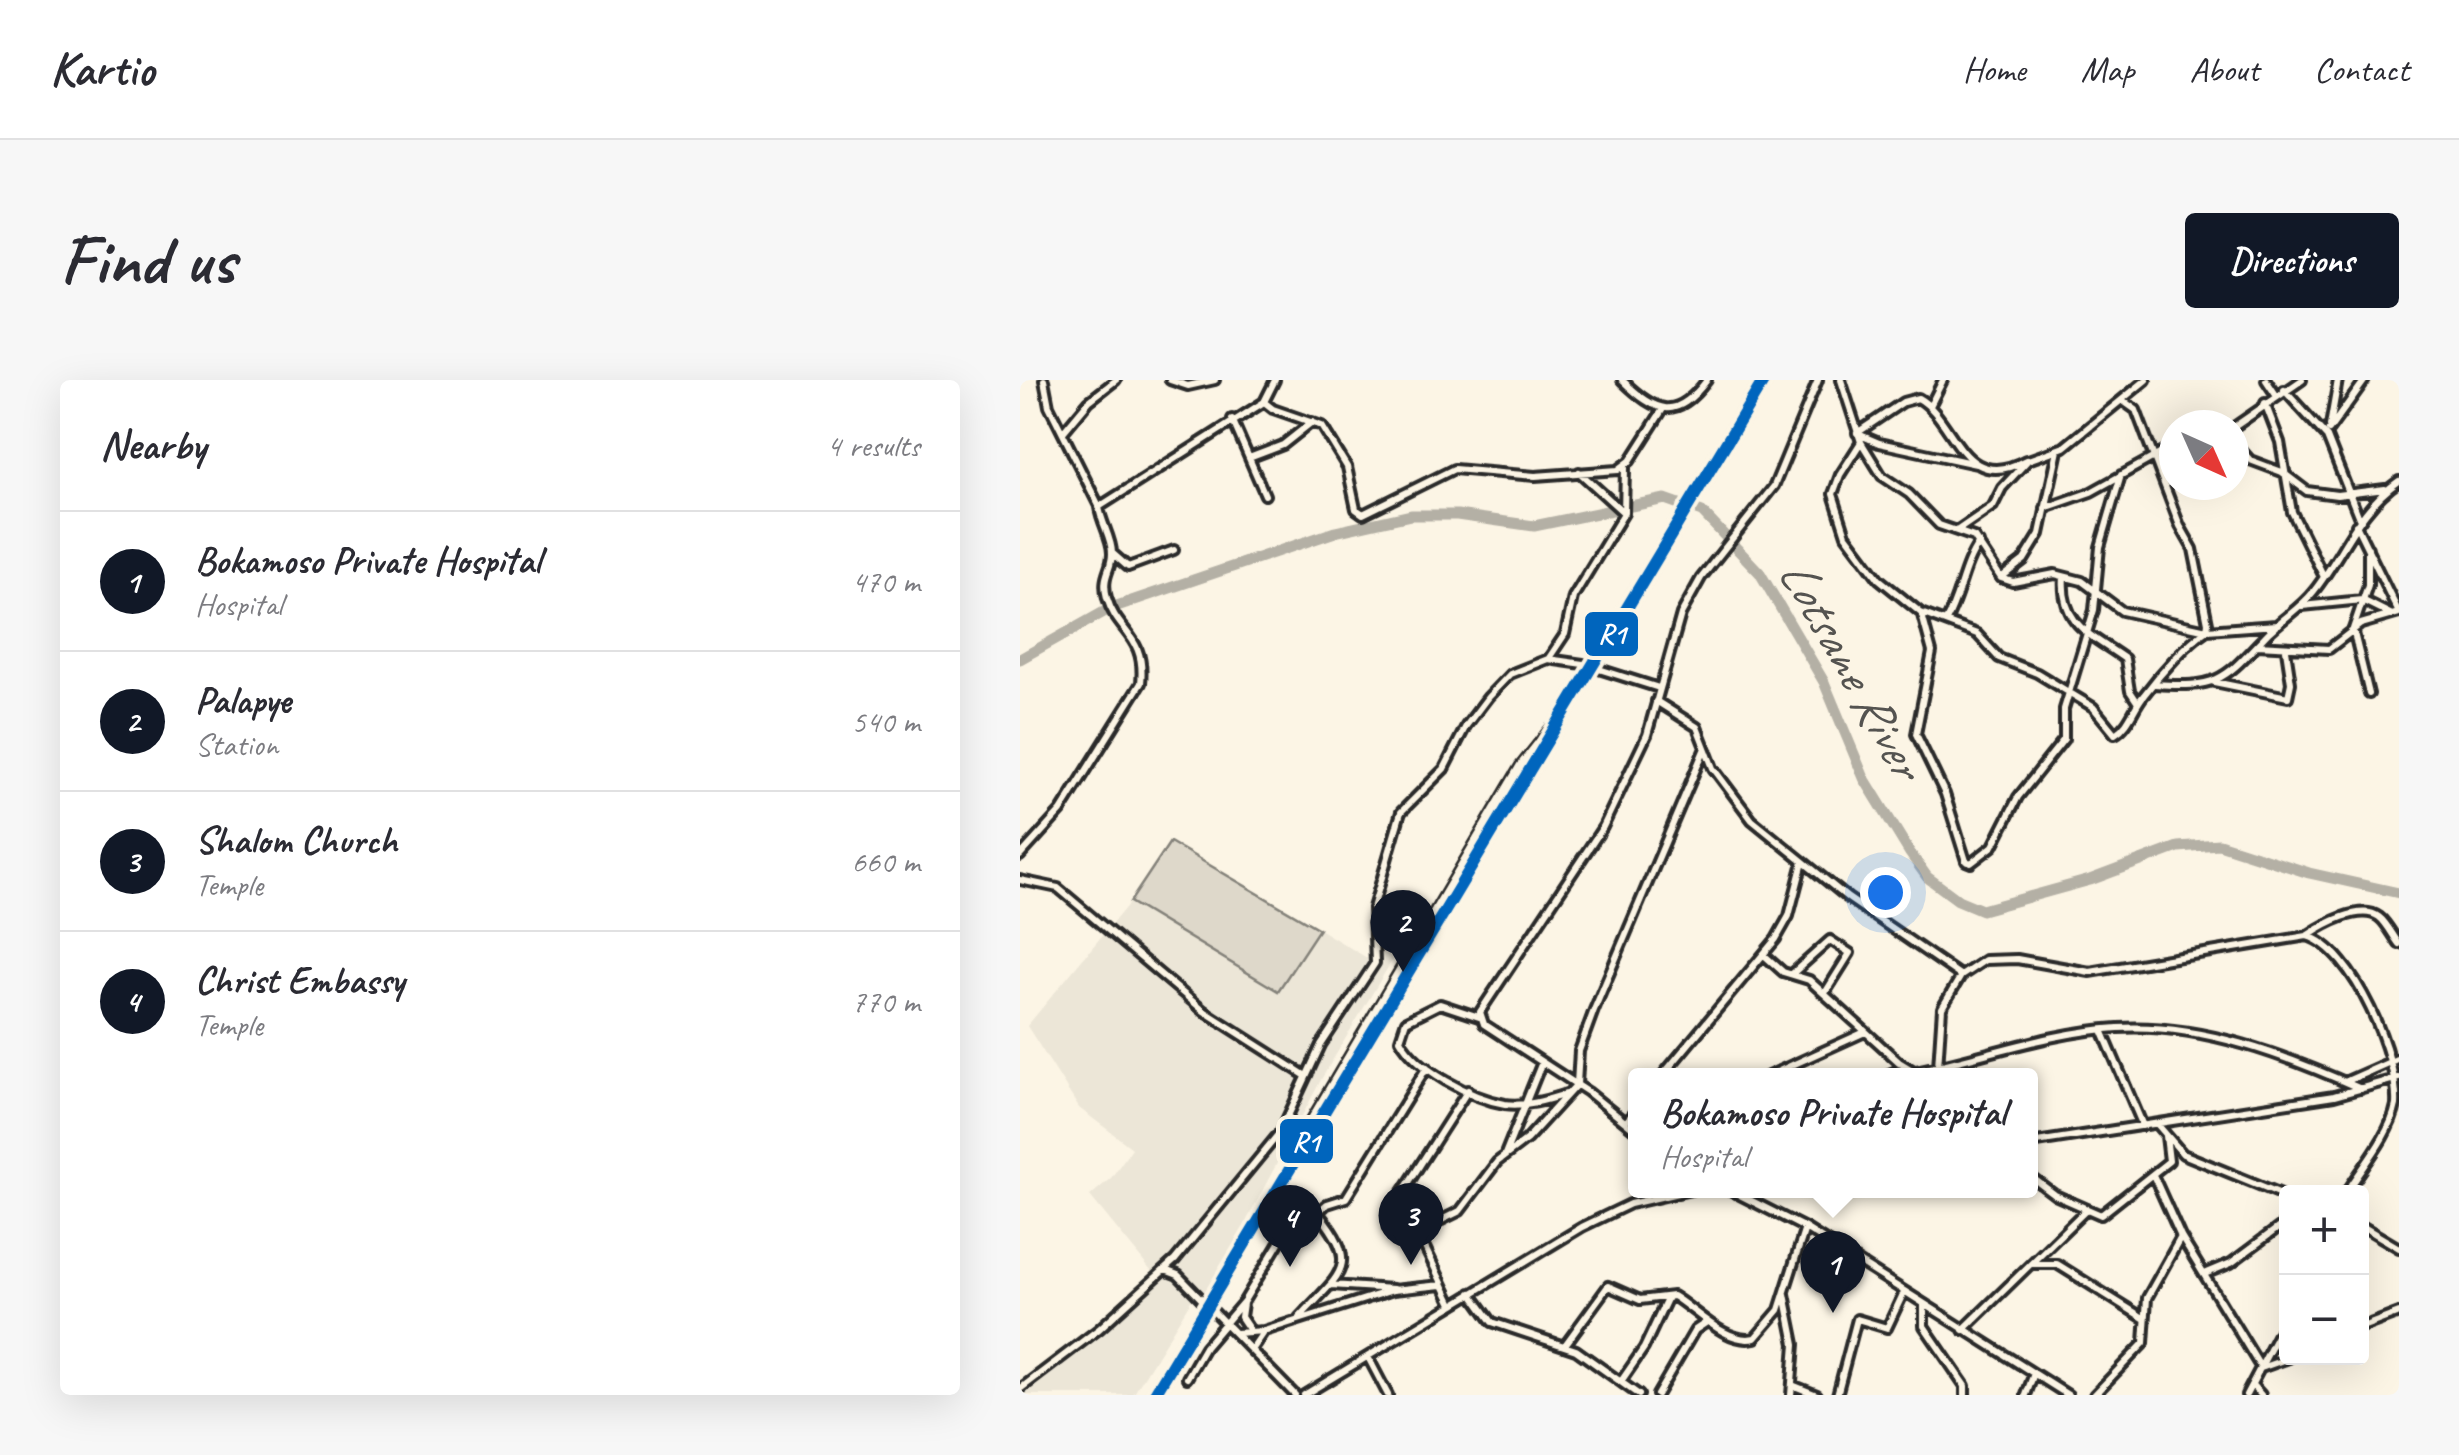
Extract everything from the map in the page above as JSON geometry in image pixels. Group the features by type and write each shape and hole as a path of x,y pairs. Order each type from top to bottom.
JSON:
{"street":[{"path":"1020,856 1060,811 1141,683 1143,666 1134,640 1108,602 1103,576 1112,553 1100,507 1048,406 1044,380"},
{"path":"1064,432 1089,401 1116,380"},
{"path":"1170,380 1188,386 1215,380"},
{"path":"1100,507 1264,402 1274,380"},
{"path":"1622,380 1662,408 1683,408 1707,380"},
{"path":"1480,1017 1489,995 1603,827 1642,746 1680,614 1718,556 1781,474 1818,380"},
{"path":"1841,380 1850,397 1860,442 1882,476 1910,494 1940,526 1958,530 1979,543 2000,578 2013,582 2046,574 2064,577 2096,589 2122,611 2207,630 2276,625"},
{"path":"1857,433 1879,443 2000,469 2058,450 2146,380"},
{"path":"2266,380 2328,434 2352,493 2357,522 2396,613"},
{"path":"2249,416 2302,380"},
{"path":"2328,434 2338,380"},
{"path":"2328,434 2366,380"},
{"path":"1930,406 1940,382"},
{"path":"1857,433 1911,399 1930,406 1944,430 1980,465"},
{"path":"2122,400 2136,410 2196,558 2207,630"},
{"path":"1264,402 1273,409 1316,421 1346,467 1359,513 1454,469 1536,476 1624,467"},
{"path":"2264,404 2280,442 2282,472 2292,512 2324,578"},
{"path":"1548,659 1565,634 1572,597 1624,513 1624,467 1662,408"},
{"path":"1232,420 1266,495"},
{"path":"1249,458 1283,445 1316,421"},
{"path":"1860,442 1835,484 1840,521 1879,579 1921,613 1976,634 2002,660 2037,672 2098,712 2115,734 2125,727 2138,704 2192,640 2207,630"},
{"path":"2000,578 2031,552 2042,528 2058,450"},
{"path":"2045,508 2091,492 2159,454"},
{"path":"2249,459 2282,472 2307,491 2352,493 2388,489"},
{"path":"1958,530 1996,504 2002,488 2028,460"},
{"path":"1579,472 1624,513"},
{"path":"1921,613 1932,652 1916,734 1945,794 1968,862 1993,846 2018,797 2064,739 2068,694 2095,606 2100,547 2121,475"},
{"path":"2213,682 2236,670 2276,625 2301,606 2324,578 2357,522 2398,483"},
{"path":"1946,621 1963,589 1969,557 1979,543"},
{"path":"2368,548 2368,585 2353,630 2369,694"},
{"path":"1112,553 1128,566 1174,550"},
{"path":"2064,577 2066,608 2084,632 2125,660 2130,691 2138,704"},
{"path":"2301,606 2362,600 2396,613"},
{"path":"2256,645 2286,650 2329,649 2353,630 2396,613"},
{"path":"2155,684 2213,682 2288,697 2291,682 2286,650"},
{"path":"1020,1389 1099,1329 1164,1270 1281,1131 1306,1076 1375,962 1373,908 1400,812 1444,769 1466,726 1510,674 1548,659 1584,664 1659,688"},
{"path":"1656,702 1692,722 1740,808 1802,862 1961,976"},
{"path":"1468,1090 1388,1215 1388,1228 1398,1242 1419,1235 1460,1211 1504,1155 1527,1139 1577,1084 1580,1051 1594,1010 1705,748"},
{"path":"1668,1068 1702,1022 1764,955 1789,916 1802,862"},
{"path":"1020,880 1037,880 1058,888 1204,1010 1306,1076"},
{"path":"1938,1066 1938,1025 1961,976 1986,960 2017,959 2090,972 2307,936 2335,920 2370,914 2380,918 2399,944"},
{"path":"2307,936 2330,946 2365,994 2398,1078 2396,1113 2351,1185"},
{"path":"1791,975 1830,940 1850,954 1825,994"},
{"path":"1764,955 1791,975 1808,980 1905,1068"},
{"path":"1568,1094 1507,1104 1468,1090 1428,1068 1400,1040 1406,1021 1440,1004 1480,1017 1626,1122 1628,1120"},
{"path":"2102,1030 2144,1126"},
{"path":"1933,1068 1973,1053 2102,1030 2154,1030 2248,1043 2362,1089"},
{"path":"1786,1068 1865,1032"},
{"path":"2346,1082 2399,1058"},
{"path":"1504,1155 1542,1062"},
{"path":"1320,1214 1327,1204 1346,1198 1428,1068"},
{"path":"2038,1142 2362,1089 2398,1078"},
{"path":"2157,1124 2183,1154 2279,1193"},
{"path":"2166,1136 2169,1162"},
{"path":"2038,1184 2085,1211 2100,1215 2183,1154"},
{"path":"2154,1177 2181,1237 2207,1273 2261,1368"},
{"path":"1304,1395 1600,1218 1651,1198"},
{"path":"1746,1198 1805,1228 2068,1395"},
{"path":"1963,1330 2085,1211"},
{"path":"1298,1320 1330,1285 1345,1250 1320,1214"},
{"path":"1187,1378 1244,1301 1295,1216 1320,1214"},
{"path":"2207,1273 2231,1263 2279,1227"},
{"path":"1564,1345 1606,1286 1640,1300 1668,1296 1696,1310 1707,1322 1749,1340 1779,1310 1789,1267 1805,1228"},
{"path":"2369,1230 2399,1248"},
{"path":"1419,1235 1452,1304"},
{"path":"2094,1395 2146,1338 2147,1298 2181,1237"},
{"path":"2032,1264 2056,1264 2145,1319"},
{"path":"1164,1270 1178,1275 1295,1395"},
{"path":"1330,1285 1393,1290 1442,1285"},
{"path":"1236,1332 1249,1328 1264,1331 1393,1290"},
{"path":"1836,1395 1857,1319 1887,1328 1904,1292"},
{"path":"1471,1293 1492,1322 1564,1345 1622,1380 1639,1395"},
{"path":"1785,1293 1795,1344 1791,1395"},
{"path":"1622,1380 1649,1340 1668,1296"},
{"path":"1244,1301 1241,1317 1249,1328"},
{"path":"1924,1304 1924,1326 1965,1386 1965,1395"},
{"path":"2369,1324 2399,1313"},
{"path":"1657,1395 1695,1330 1707,1322"},
{"path":"1251,1350 1264,1331"},
{"path":"2246,1395 2279,1333"},
{"path":"1368,1357 1388,1395"},
{"path":"2261,1368 2279,1362"},
{"path":"2026,1395 2034,1376"},
{"path":"1792,1385 1817,1395"},
{"path":"2253,1386 2261,1395"}],"shaded area":[{"path":"1170,842 1319,929 1278,991 1130,902"},
{"path":"1130,902 1277,992 1319,929 1367,958 1387,945 1397,952 1322,1078 1248,1218 1208,1307 1195,1294 1133,1395 1020,1395 1020,1389 1099,1329 1156,1277 1090,1196 1111,1178 1132,1148 1079,1108 1027,1026"}],"waterway":[{"name":"Lotsane River","path":"1020,659 1111,608 1335,532 1411,515 1457,515 1534,526 1665,499 1702,512 1760,573 1824,682 1864,778 1927,877 1958,900 1982,910 2090,880 2178,847 2219,844 2309,873 2399,893"}],"railway":[{"path":"1301,1127 1516,763 1547,724"},
{"path":"1163,1395 1198,1337"}],"transit line":[{"name":"R1","path":"1154,1395 1764,380"}],"place":[{"name":"Palapye","path":"1403,972"},
{"name":"Shalom Church","path":"1411,1265"},
{"name":"Christ Embassy","path":"1290,1267"},
{"name":"Bokamoso Private Hospital","path":"1833,1313"}]}
